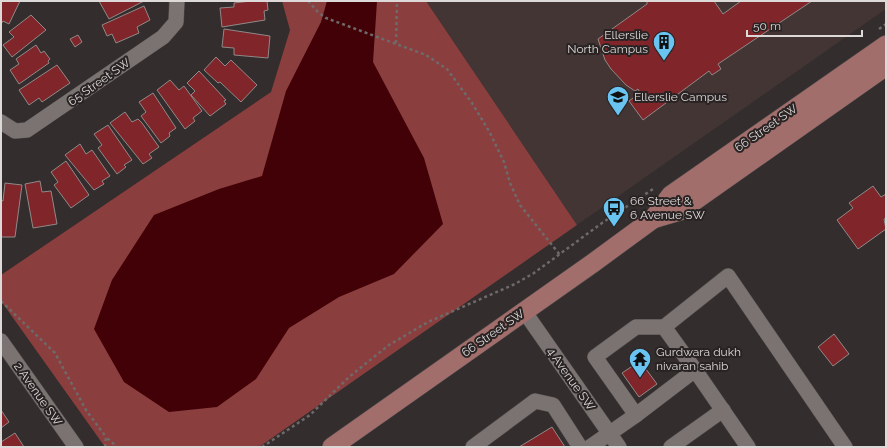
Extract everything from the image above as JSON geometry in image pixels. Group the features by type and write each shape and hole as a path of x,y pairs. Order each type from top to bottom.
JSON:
{"main road":[{"name":"66 Street SW","path":"332,447 653,218 671,195 884,55"}],"street":[{"name":"65 Street SW","path":"1,122 15,131 27,130 34,126 163,37 176,22 177,1"},
{"path":"636,415 595,356 636,327 664,327 728,276 845,447"},
{"name":"4 Avenue SW","path":"524,311 619,447"},
{"path":"664,327 749,447"},
{"name":"2 Avenue SW","path":"1,341 76,447"},
{"path":"590,447 636,415 695,370"},
{"path":"473,447 535,401 553,405 580,447"},
{"path":"671,447 723,410"}],"path":[{"path":"308,1 326,18 371,33 426,55 447,69 472,103 489,131 504,162 510,183 520,205 560,255"},
{"path":"396,43 397,1"},
{"path":"262,447 310,415 368,361 410,331 446,313 515,284 534,273 602,223 655,187"},
{"path":"1,301 55,353 86,410 106,437 117,447"},
{"path":"105,447 106,437"}],"shaded area":[{"path":"282,1 426,1 577,225 259,447 105,447 1,301 1,275 271,92 290,30"},
{"path":"327,1 377,1 373,62 424,158 443,224 394,274 339,297 289,328 256,379 217,407 169,412 124,382 94,329 112,280 154,215 219,189 262,176 286,91 321,22"},
{"name":"Ellerslie Campus","path":"426,1 886,1 886,9 577,225"}],"building":[{"path":"1,1 20,1 9,24 3,21 1,24"},
{"path":"99,1 144,1 109,19"},
{"path":"267,1 268,10 264,11 265,20 222,27 220,8 234,7 234,3"},
{"name":"Ellerslie North Campus","path":"647,1 714,1 723,14 741,1 812,1 718,64 721,69 712,75 709,71 643,120 629,101 640,93 638,89 635,91 626,85 611,69 605,60 598,39 647,4"},
{"path":"144,6 150,20 137,27 139,33 116,43 112,34 107,36 102,25"},
{"path":"31,15 46,30 12,57 3,45 14,37 9,32"},
{"path":"224,29 270,36 268,58 234,55 234,48 222,47"},
{"path":"78,35 82,42 75,47 70,39"},
{"path":"36,45 41,53 44,51 50,59 48,61 49,63 19,84 10,70 19,64 16,59"},
{"path":"216,57 225,66 231,60 257,85 241,102 220,82 218,83 204,70"},
{"path":"57,65 70,83 42,102 39,98 29,105 19,90"},
{"path":"199,71 226,100 224,101 226,104 210,116 191,95 195,91 187,83"},
{"path":"170,80 179,90 184,86 202,111 193,118 195,121 185,129 157,90"},
{"path":"153,93 176,128 169,133 170,136 161,143 141,116 146,112 139,102"},
{"path":"125,112 132,122 138,119 142,123 159,147 149,154 152,158 143,164 110,123"},
{"path":"108,125 132,160 124,165 126,167 117,174 98,148 102,145 94,134"},
{"path":"80,144 86,154 92,150 110,176 102,181 104,184 94,190 65,155"},
{"path":"66,161 89,195 71,208 54,185 58,182 51,172"},
{"path":"40,181 42,192 51,191 57,224 33,228 25,184"},
{"path":"5,183 22,185 15,237 1,237 1,200 3,201"},
{"path":"873,186 881,197 886,194 886,218 884,219 886,229 858,249 837,220 853,208 849,203"},
{"path":"834,334 849,354 833,366 818,347"},
{"name":"Gurdwara dukh nivaran sahib","path":"640,361 657,384 639,397 622,373"},
{"path":"1,410 9,422 1,428"},
{"path":"552,427 565,447 519,447"},
{"path":"15,433 24,447 1,447 1,442"}],"place":[{"name":"Ellerslie North Campus","path":"664,62"},
{"name":"Ellerslie Campus","path":"618,116"},
{"name":"66 Street & 6 Avenue SW","path":"614,228"},
{"name":"Gurdwara dukh nivaran sahib","path":"640,378"}]}
